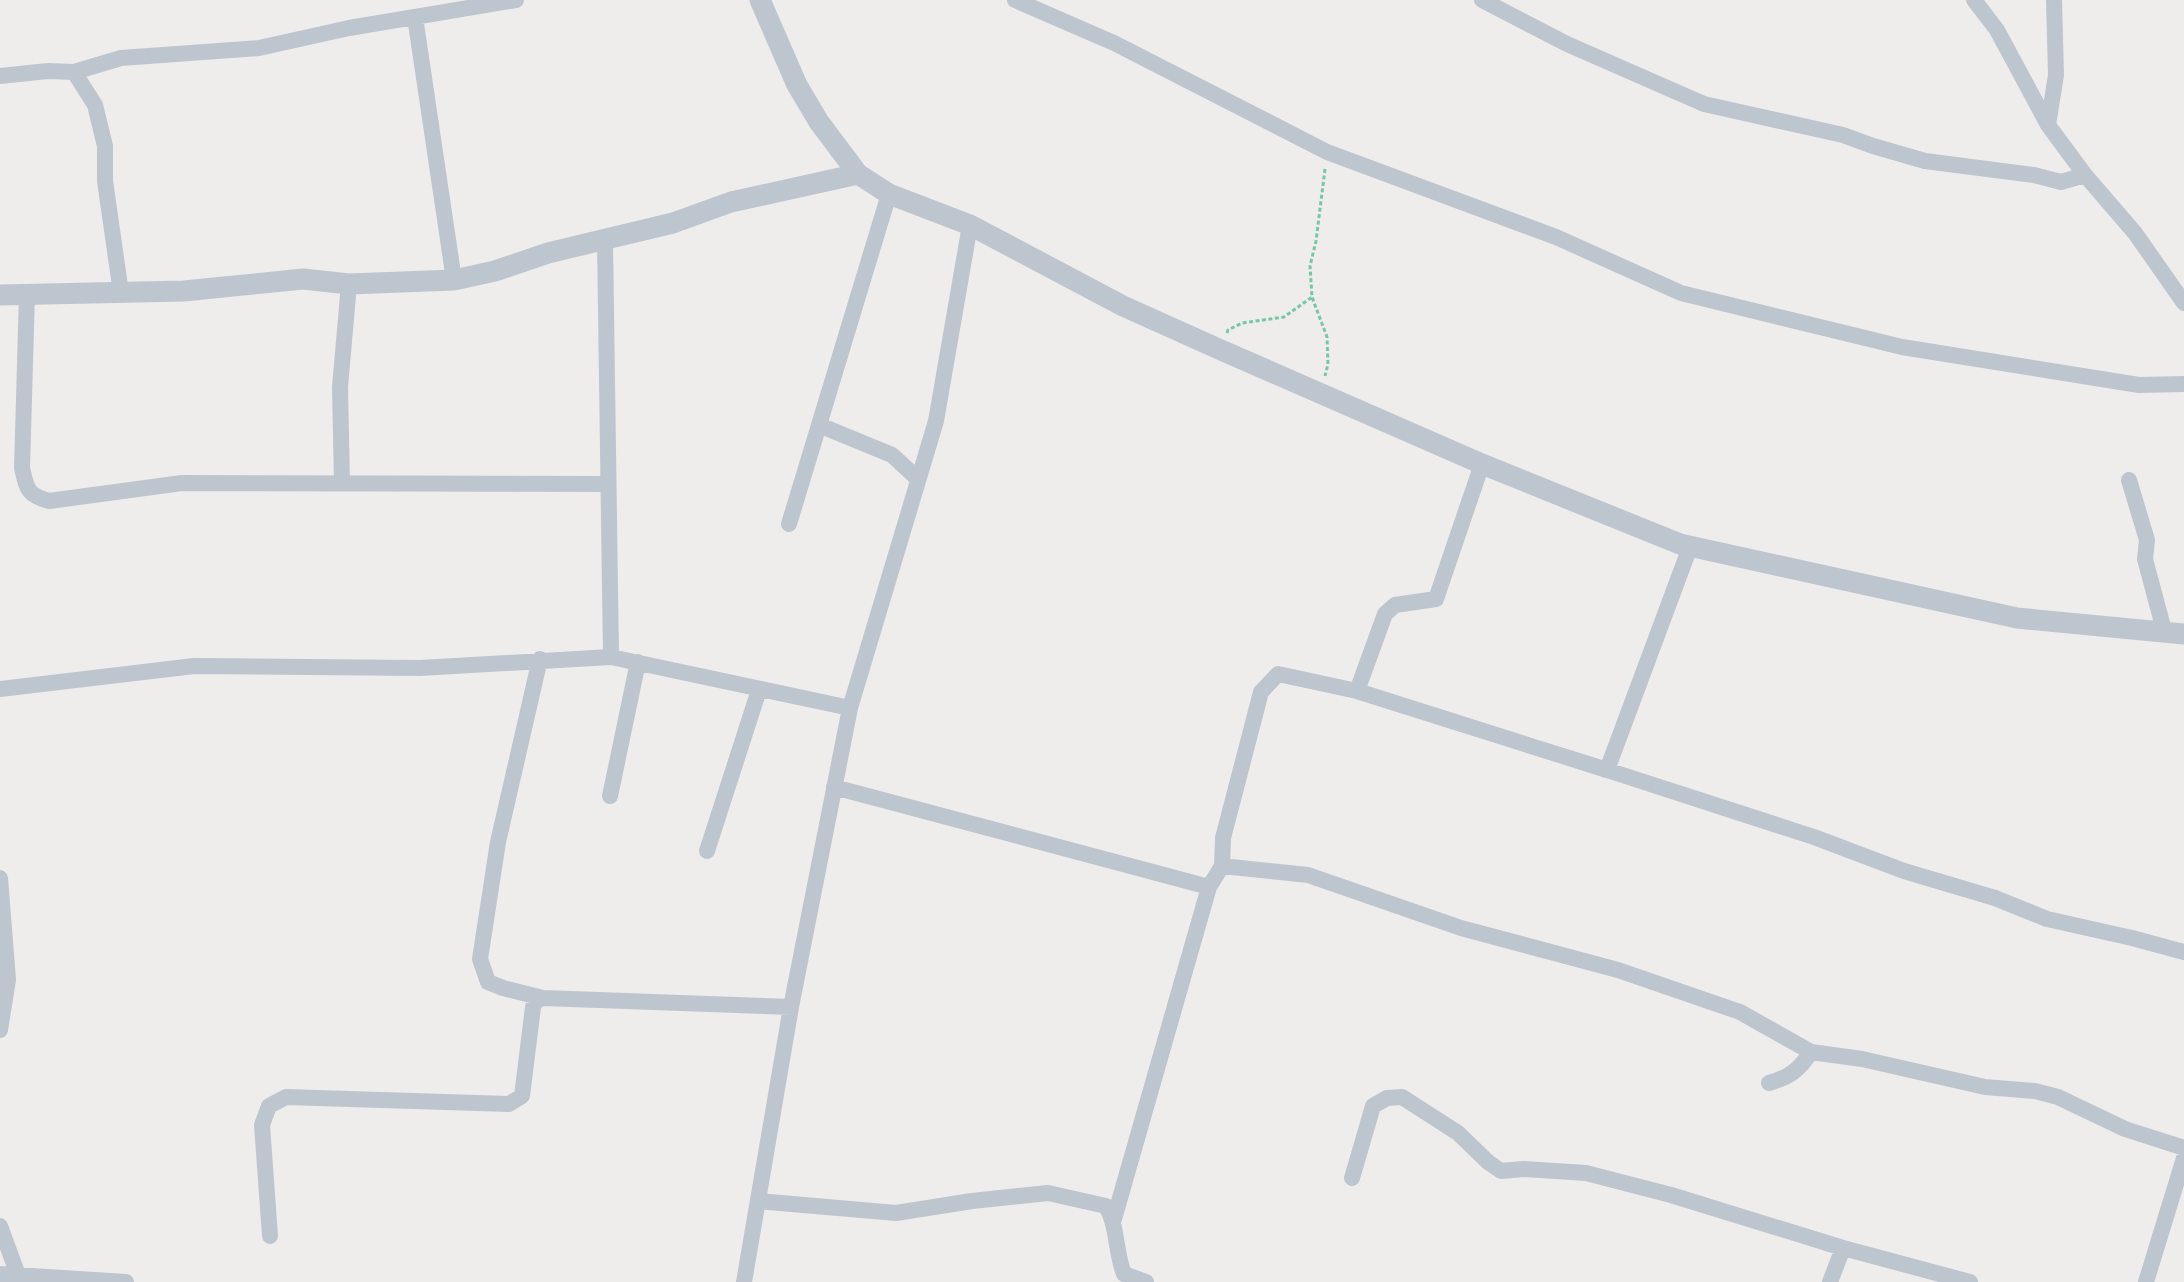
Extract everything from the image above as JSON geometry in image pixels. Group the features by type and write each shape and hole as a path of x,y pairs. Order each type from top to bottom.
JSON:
{"street":[{"path":"0,76 48,71 74,72 121,58 259,48 349,28 516,0"},
{"path":"760,0 797,86 819,122 858,174 889,194 970,225 1123,306 1220,350 1482,464 1690,547 2016,618 2174,634 2145,559 2147,540 2129,480"},
{"path":"1015,0 1114,43 1327,152 1556,237 1681,293 1902,347 2140,385 2184,384"},
{"path":"1974,0 1997,30 2048,125 2085,175 2135,232 2184,303"},
{"path":"2048,125 2056,75 2054,0"},
{"path":"1486,1 1567,44 1704,104 1843,135 1925,161 2034,176 2061,182 2085,175"},
{"path":"415,17 454,280"},
{"path":"74,72 95,105 105,146 105,181 121,293"},
{"path":"0,295 184,291 303,279 349,284 454,280 673,223 731,202 858,174"},
{"path":"789,524 889,194"},
{"path":"744,1282 790,1007 850,708 917,478 936,421 970,225"},
{"path":"605,240 611,656"},
{"path":"342,483 340,387 349,284"},
{"path":"28,294 22,468 27,490 37,498 50,501 182,483 608,484"},
{"path":"819,425 892,455 917,478"},
{"path":"1357,691 1385,614 1395,605 1436,599 1482,464"},
{"path":"1607,770 1690,547"},
{"path":"0,689 194,666 420,668 611,656 759,690 850,708"},
{"path":"540,659 498,842 480,959 488,982 503,988 544,998 790,1007"},
{"path":"610,796 638,662"},
{"path":"1146,1282 1124,1274 1118,1258 1114,1220 1209,887 1222,866 1223,838 1261,692 1278,674 1357,691 1790,828 1904,871 1995,898 2047,919 2184,952"},
{"path":"706,851 759,690"},
{"path":"834,787 1209,887"},
{"path":"1222,866 1308,875 1461,928 1618,970 1740,1012 1811,1052 1862,1059 1985,1087 2036,1091 2058,1097 2125,1129 2184,1148"},
{"path":"0,878 8,980 0,1030"},
{"path":"270,1236 262,1124 269,1106 286,1097 509,1104 522,1096 533,1008 536,1001 544,998"},
{"path":"1769,1083 1788,1078 1801,1068 1811,1052"},
{"path":"1352,1178 1374,1106 1387,1098 1402,1097 1458,1133 1488,1162 1501,1171 1523,1169 1586,1173 1671,1195 1843,1248 1970,1282"},
{"path":"2146,1282 2184,1158"},
{"path":"758,1201 896,1213 972,1201 1048,1193 1106,1206 1114,1220"},
{"path":"0,1226 18,1275"},
{"path":"1830,1282 1843,1248"},
{"path":"0,1274 126,1282"}],"path":[{"path":"1322,393 1328,364 1327,337 1312,297 1310,266 1316,241 1327,152"},
{"path":"1220,350 1228,330 1242,323 1284,317 1312,297"}]}
